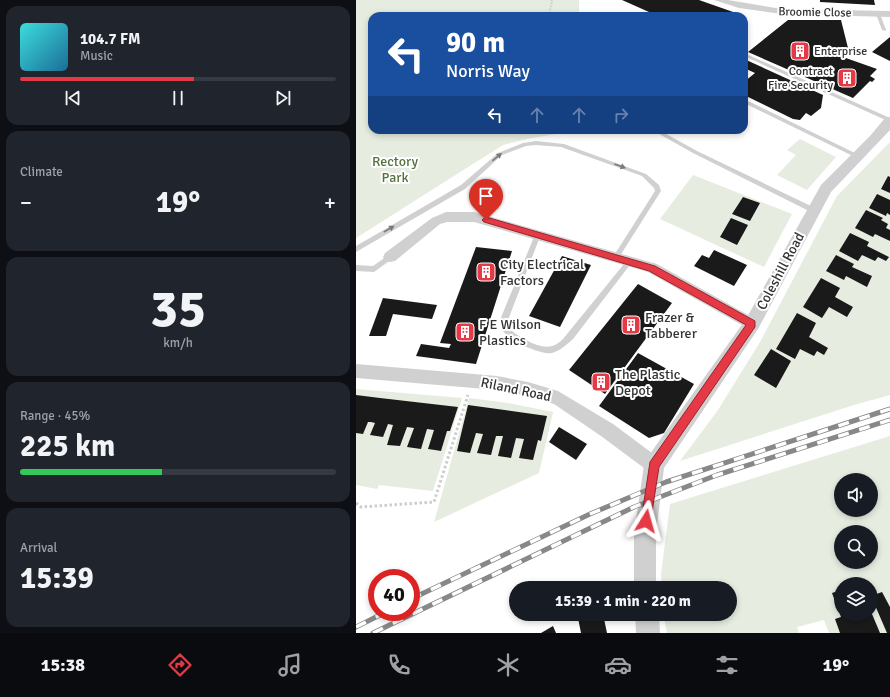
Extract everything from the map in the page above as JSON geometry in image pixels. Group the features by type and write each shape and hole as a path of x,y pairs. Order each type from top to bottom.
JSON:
{"street":[{"name":"Broomie Close","path":"718,0 754,9 782,12 890,14"},
{"name":"Coleshill Road","path":"645,581 645,534 654,465 752,324 813,210 826,189 890,121"},
{"path":"390,257 436,221 446,217 474,217 538,234 652,268 752,324"},
{"name":"Riland Road","path":"356,371 472,381 528,389 558,398 607,430 654,465"},
{"path":"647,621 648,633"}],"lane":[{"path":"878,14 884,30"},
{"path":"748,56 890,121"},
{"path":"748,103 857,156"},
{"path":"662,134 695,152 813,210"},
{"path":"356,250 463,187 500,154 514,147 536,143 562,145 644,175 657,186 658,191 641,221 616,257"},
{"path":"538,234 504,320 505,329 514,338 536,347 549,350 561,346 570,337 630,261"},
{"path":"356,268 374,269 390,257"}],"path":[{"path":"550,12 552,0"},
{"path":"356,503 361,507 434,502 472,381"}],"green space":[{"name":"Rectory Park","path":"356,0 579,0 579,12 368,12 368,134 555,134 503,145 356,238"},
{"path":"800,139 836,157 807,190 777,175 796,155 787,150"},
{"path":"890,142 890,395 854,405 680,461 718,410 760,342 837,196"},
{"path":"693,175 792,214 764,267 660,219"},
{"path":"356,389 462,398 433,491 379,485 377,489 356,485"},
{"path":"469,398 508,403 553,412 539,473 434,522"},
{"path":"890,436 890,633 829,633 824,620 797,627 799,633 667,633 664,621 737,621 737,581 662,581 661,574 670,504"}],"building":[{"path":"622,0 699,0 733,12 649,12"},
{"path":"820,0 874,0 875,5 820,2"},
{"name":"Enterprise","path":"788,20 841,20 848,48 851,50 843,57 877,69 870,76 875,79 872,82 870,81 853,98 748,52"},
{"path":"890,37 890,61 872,52"},
{"path":"748,61 823,95 821,108 811,116 806,113 800,120 793,119 748,97 748,79 755,73 748,70"},
{"path":"888,176 890,177 890,193 881,189"},
{"path":"877,194 890,200 890,215 887,213 886,216 869,208"},
{"path":"743,197 760,203 750,221 732,214"},
{"path":"866,210 883,218 881,220 888,224 886,228 890,230 890,241 875,234 873,237 855,228"},
{"path":"731,218 748,225 737,245 720,237"},
{"path":"850,233 869,242 867,246 889,257 886,261 878,257 875,261 862,255 858,261 839,251"},
{"path":"476,247 512,251 476,364 416,356 421,344 449,348 451,344 440,343"},
{"path":"714,250 747,265 734,286 694,266 702,255 709,258"},
{"path":"836,255 854,264 852,267 872,276 867,287 846,276 844,280 826,271"},
{"path":"562,256 591,265 560,327 529,316"},
{"path":"821,278 840,288 835,297 853,307 847,317 829,307 822,318 803,307"},
{"name":"Frazer & Tabberer","path":"638,284 672,303 605,394 569,370"},
{"path":"383,298 437,305 432,319 393,314 386,336 369,336"},
{"path":"797,313 816,323 809,337 828,348 824,355 817,351 814,356 800,349 795,359 776,349"},
{"path":"771,349 791,361 776,388 754,375"},
{"path":"638,353 694,384 664,433 649,438 599,406"},
{"path":"356,395 458,407 450,431 447,431 441,451 428,449 434,430 427,429 421,449 407,447 414,428 407,427 400,446 387,445 393,425 388,424 383,437 370,435 375,423 371,422 368,422 363,434 356,433"},
{"path":"468,405 547,416 541,441 538,440 533,460 519,458 524,439 516,438 511,458 498,456 503,436 496,436 491,455 477,453 483,434 476,433 470,453 457,451"},
{"path":"559,427 587,444 576,460 549,442"},
{"path":"882,592 890,607 890,633 887,633 878,612 878,593"},
{"path":"579,621 604,621 607,633 581,633"},
{"path":"836,621 875,621 880,633 840,633"},
{"path":"553,626 556,633 541,633"}],"railway":[{"path":"420,595 590,514 666,482 890,409"},
{"path":"373,633 634,507 717,475 890,420"},
{"path":"356,627 368,621"}],"place":[{"name":"Enterprise","path":"800,51"},
{"name":"Contract Fire Security","path":"847,78"},
{"name":"City Electrical Factors","path":"486,272"},
{"name":"Frazer & Tabberer","path":"631,325"},
{"name":"F E Wilson Plastics","path":"465,332"},
{"name":"The Plastic Depot","path":"601,382"}],"route":[{"path":"486,220 652,268 752,324 654,465 646,521"}]}
